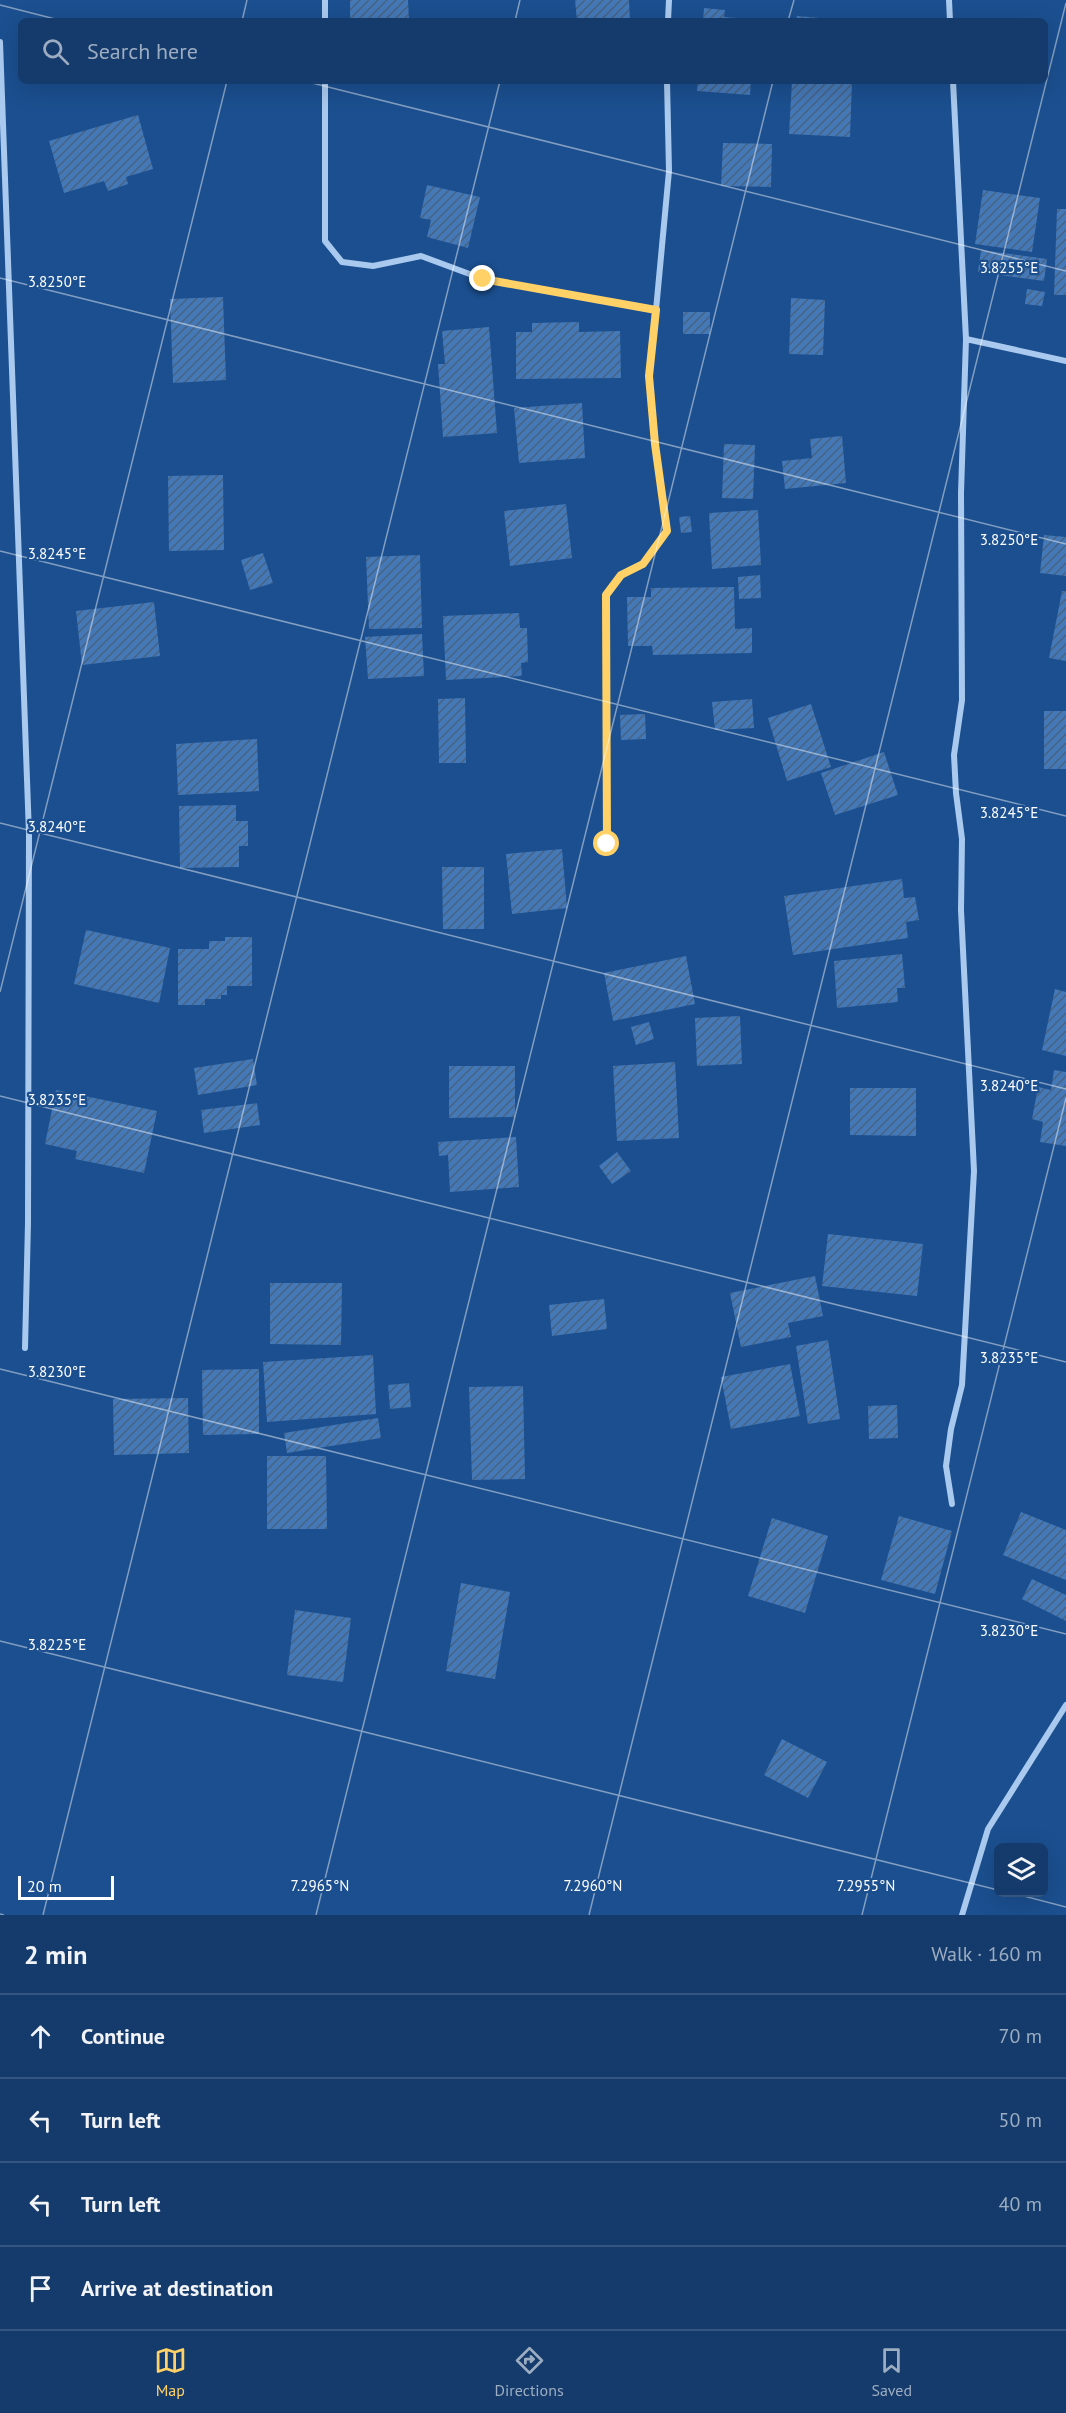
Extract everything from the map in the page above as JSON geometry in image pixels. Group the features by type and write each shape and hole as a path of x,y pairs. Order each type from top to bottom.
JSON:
{"street":[{"path":"325,0 325,18"},
{"path":"668,18 669,0"},
{"path":"949,0 950,18"},
{"path":"0,42 29,834 28,1223 25,1348"},
{"path":"325,84 326,241 342,262 373,266 421,256 483,279 656,310"},
{"path":"607,844 606,595 621,575 643,564 667,531 655,444 649,376 669,171 667,84"},
{"path":"952,1503 946,1466 951,1429 962,1385 974,1171 961,910 963,838 956,793 954,755 962,700 961,493 966,339 953,84"},
{"path":"966,339 1066,361"},
{"path":"962,1915 987,1829 1066,1705"}],"building":[{"path":"350,0 408,0 409,18 350,18"},
{"path":"575,0 629,0 630,18 577,18"},
{"path":"704,8 725,10 724,17 736,18 703,18"},
{"path":"797,16 820,18 797,18"},
{"path":"698,84 751,84 750,95 697,91"},
{"path":"792,84 852,84 850,137 789,134"},
{"path":"138,115 153,169 126,177 128,184 108,191 104,181 64,193 49,141"},
{"path":"723,143 772,144 771,187 721,186"},
{"path":"427,185 480,197 468,248 427,237 431,220 420,218"},
{"path":"983,190 1040,198 1032,252 975,244"},
{"path":"1057,209 1066,209 1066,295 1054,295"},
{"path":"981,250 1047,259 1044,281 978,272"},
{"path":"1027,289 1045,292 1042,306 1025,304"},
{"path":"223,297 226,380 173,383 170,299"},
{"path":"791,298 825,300 823,355 789,354"},
{"path":"683,312 710,312 710,334 683,334"},
{"path":"579,322 579,332 620,331 621,378 516,379 516,332 532,332 532,323"},
{"path":"489,327 497,433 443,437 438,364 445,364 442,331"},
{"path":"582,403 585,458 519,463 514,408"},
{"path":"842,436 846,483 785,489 782,461 812,458 810,439"},
{"path":"724,444 755,445 753,499 722,498"},
{"path":"223,475 224,550 169,551 168,476"},
{"path":"566,504 572,558 510,566 504,511"},
{"path":"758,510 761,565 712,569 709,513"},
{"path":"690,516 692,532 681,533 679,517"},
{"path":"1044,535 1066,537 1066,576 1040,573"},
{"path":"263,553 273,583 250,590 241,560"},
{"path":"420,555 422,628 369,629 366,557"},
{"path":"760,575 761,598 739,599 738,577"},
{"path":"734,587 735,629 752,628 752,653 653,655 652,646 628,646 627,597 651,597 651,588"},
{"path":"1062,591 1066,591 1066,661 1049,658"},
{"path":"154,602 160,656 82,665 76,611"},
{"path":"519,613 520,628 527,628 528,662 521,663 522,676 446,680 443,616"},
{"path":"422,634 424,676 368,679 365,637"},
{"path":"465,698 466,763 439,763 438,699"},
{"path":"752,699 754,728 715,730 712,702"},
{"path":"811,704 831,767 787,781 768,718"},
{"path":"1044,711 1066,711 1066,769 1044,769"},
{"path":"645,714 646,739 621,740 620,715"},
{"path":"257,739 259,791 178,795 176,744"},
{"path":"884,752 898,795 835,815 821,773"},
{"path":"236,805 236,821 248,821 248,846 239,846 239,867 180,868 179,806"},
{"path":"562,849 567,908 512,914 506,854"},
{"path":"442,867 484,867 484,929 443,929"},
{"path":"902,879 904,898 915,897 919,920 906,922 908,938 793,955 784,896"},
{"path":"86,930 170,948 159,1003 74,984"},
{"path":"225,937 252,937 252,986 227,986 227,995 221,995 221,999 205,999 205,1005 178,1005 178,949 209,949 209,941 225,941"},
{"path":"902,954 905,988 897,988 898,1002 837,1008 834,961"},
{"path":"686,956 695,1004 613,1021 604,973"},
{"path":"1055,989 1066,992 1066,1056 1042,1050"},
{"path":"740,1016 742,1064 697,1066 695,1018"},
{"path":"649,1022 654,1039 636,1045 631,1027"},
{"path":"253,1059 257,1085 198,1095 194,1068"},
{"path":"675,1062 679,1138 617,1141 613,1066"},
{"path":"449,1066 515,1066 515,1117 449,1118"},
{"path":"1054,1070 1066,1072 1066,1146 1040,1142 1043,1122 1032,1119 1038,1087 1051,1090"},
{"path":"850,1088 916,1088 916,1136 850,1135"},
{"path":"56,1090 157,1111 144,1173 75,1159 77,1151 45,1144"},
{"path":"257,1103 260,1125 204,1133 201,1110"},
{"path":"516,1137 519,1187 450,1192 448,1155 439,1156 438,1142"},
{"path":"617,1152 631,1171 612,1184 599,1166"},
{"path":"828,1234 923,1244 917,1296 822,1286"},
{"path":"815,1276 823,1316 788,1323 791,1337 741,1347 730,1293"},
{"path":"270,1283 342,1283 341,1345 270,1344"},
{"path":"604,1299 607,1329 552,1336 549,1305"},
{"path":"828,1340 840,1419 808,1424 796,1346"},
{"path":"373,1355 376,1414 267,1422 263,1362"},
{"path":"790,1364 800,1416 731,1429 721,1377"},
{"path":"259,1369 259,1434 203,1435 202,1370"},
{"path":"409,1383 411,1407 390,1409 388,1385"},
{"path":"523,1386 525,1479 472,1480 469,1387"},
{"path":"188,1398 189,1453 114,1455 113,1399"},
{"path":"897,1405 898,1438 869,1439 868,1406"},
{"path":"378,1418 381,1438 287,1453 284,1433"},
{"path":"267,1456 326,1456 327,1529 267,1529"},
{"path":"1021,1512 1066,1530 1066,1580 1003,1555"},
{"path":"899,1516 952,1531 935,1594 881,1580"},
{"path":"772,1518 828,1536 805,1613 748,1596"},
{"path":"1032,1579 1066,1595 1066,1621 1022,1599"},
{"path":"461,1583 510,1592 495,1679 446,1671"},
{"path":"295,1610 351,1618 343,1682 287,1675"},
{"path":"782,1739 827,1762 808,1798 764,1775"}],"route":[{"path":"483,279 656,310 649,376 655,444 667,531 643,564 621,575 606,595 607,844"}]}
